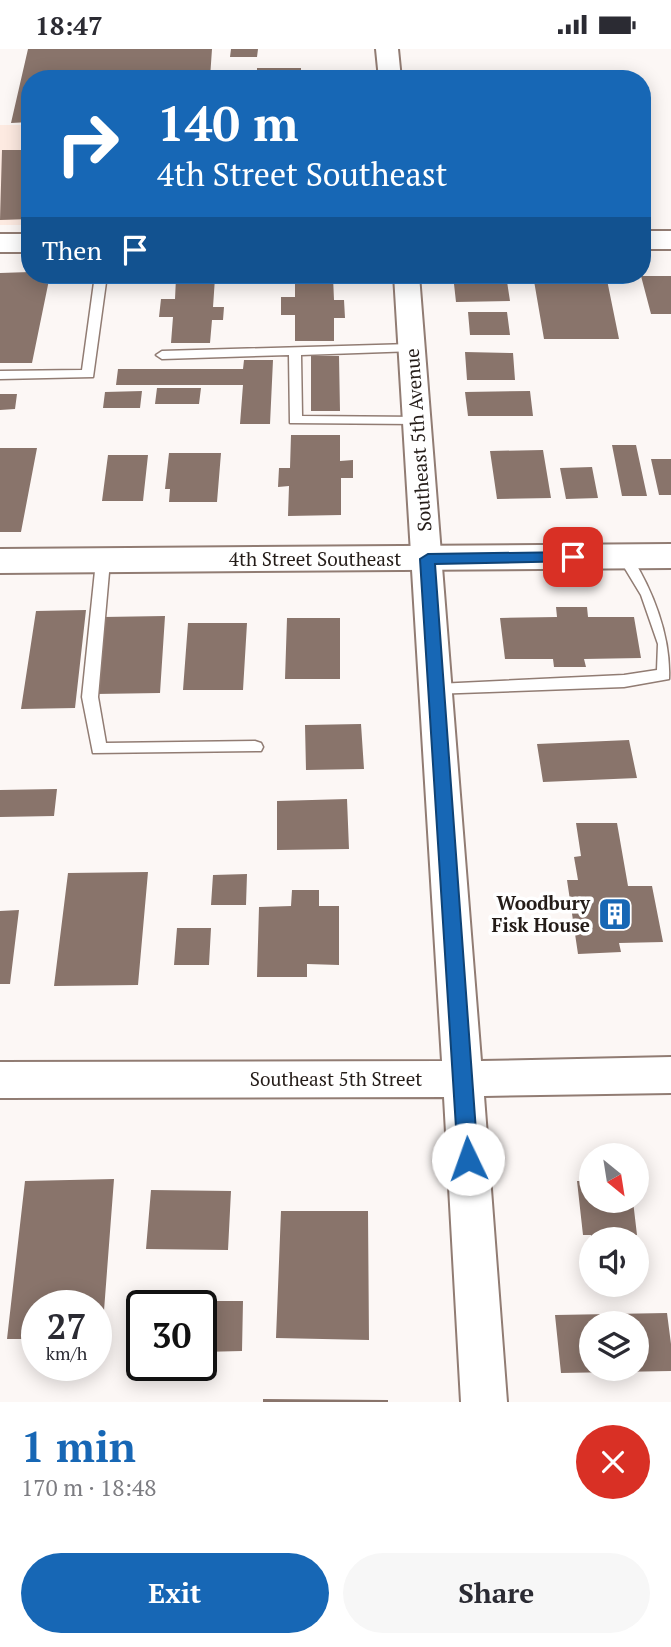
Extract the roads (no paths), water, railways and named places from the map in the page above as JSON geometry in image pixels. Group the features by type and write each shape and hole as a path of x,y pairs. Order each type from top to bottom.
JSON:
{"main road":[{"path":"651,240 671,240"},
{"path":"0,243 21,243"},
{"name":"4th Street Southeast","path":"0,561 671,556"}],"street":[{"path":"387,49 389,70"},
{"name":"Southeast 5th Avenue","path":"407,284 437,689 484,1402"},
{"name":"Southeast 5th Street","path":"0,1080 463,1079 671,1075"}],"lane":[{"path":"0,375 88,374 100,284"},
{"path":"162,355 411,348"},
{"path":"295,351 295,420 417,421"},
{"path":"437,689 624,681 664,675 666,643 648,595 625,557"},
{"path":"103,561 90,697 99,749 255,747"}],"place":[{"name":"Woodbury Fisk House","path":"615,914"}]}
